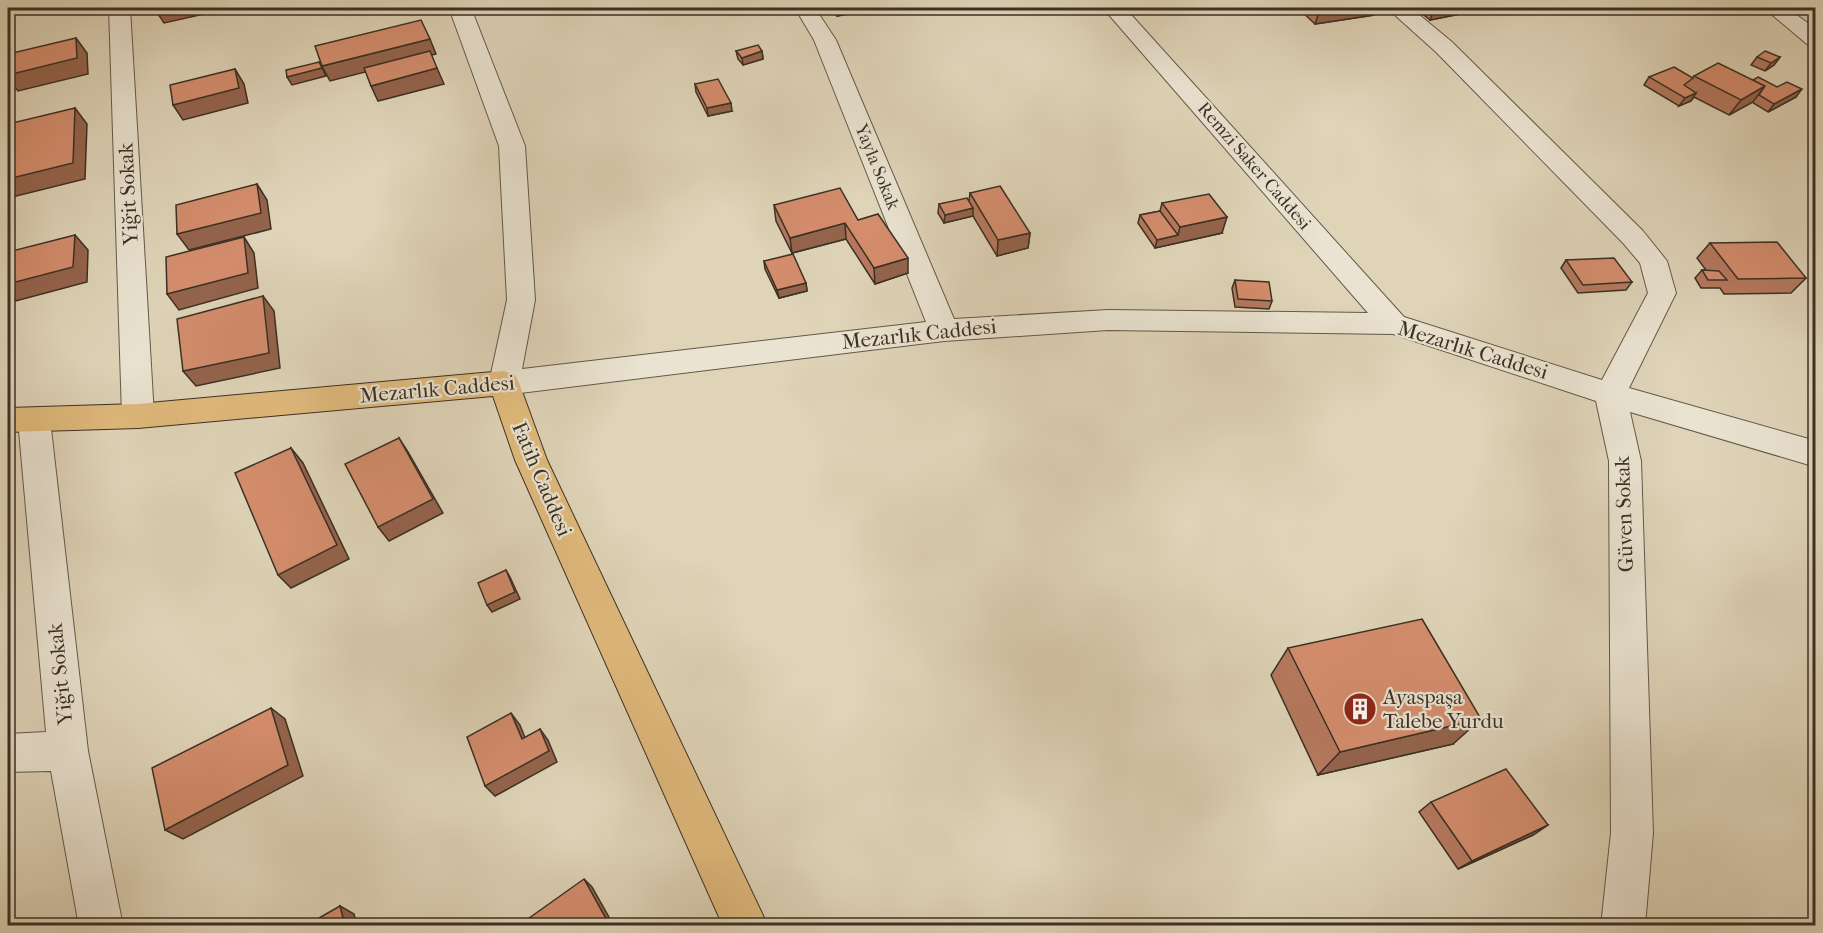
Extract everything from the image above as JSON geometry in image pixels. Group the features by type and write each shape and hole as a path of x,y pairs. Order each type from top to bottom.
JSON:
{"main road":[{"name":"Mezarlık Caddesi","path":"21,420 138,416 504,383"},
{"name":"Fatih Caddesi","path":"504,383 531,460 746,926"}],"street":[{"name":"Yiğit Sokak","path":"119,8 138,416"},
{"path":"460,8 512,146 521,300 504,383"},
{"name":"Yayla Sokak","path":"805,8 825,40 944,330"},
{"name":"Remzi Saker Caddesi","path":"1114,8 1394,324"},
{"path":"1398,8 1444,47 1653,261 1662,293 1610,394"},
{"path":"1774,8 1815,40"},
{"name":"Mezarlık Caddesi","path":"504,383 944,330 1108,320 1394,324 1610,394 1815,454"},
{"name":"Güven Sokak","path":"1610,394 1625,461 1632,833 1623,926"},
{"name":"Yiğit Sokak","path":"21,420 68,751 102,926"},
{"path":"8,753 68,751"}],"building":[{"path":"421,20 430,39 322,66 315,46"},
{"path":"76,38 77,58 8,75 8,54"},
{"path":"758,45 762,51 742,58 736,51"},
{"path":"430,51 437,68 371,86 364,68"},
{"path":"1765,51 1780,57 1771,63 1757,57"},
{"path":"319,62 322,68 287,77 286,70"},
{"path":"1718,63 1765,86 1741,100 1694,76"},
{"path":"1674,67 1693,78 1684,85 1696,93 1685,98 1649,77"},
{"path":"235,69 239,88 173,105 170,85"},
{"path":"1758,77 1777,87 1787,82 1802,89 1774,104 1759,95 1765,86 1753,80"},
{"path":"718,79 731,103 707,108 695,84"},
{"path":"75,108 73,163 8,179 8,124"},
{"path":"257,184 261,213 177,234 176,205"},
{"path":"1000,186 1030,233 998,240 970,193"},
{"path":"840,188 858,220 878,214 908,258 874,268 845,223 790,238 774,205"},
{"path":"1209,194 1227,217 1180,227 1162,203"},
{"path":"967,198 973,208 945,215 939,204"},
{"path":"1160,211 1178,235 1157,240 1140,215"},
{"path":"75,235 73,267 8,284 8,252"},
{"path":"244,237 248,273 167,294 166,257"},
{"path":"1777,242 1806,278 1738,279 1710,243"},
{"path":"793,254 806,283 777,290 764,261"},
{"path":"1614,258 1632,282 1583,285 1566,260"},
{"path":"1702,270 1719,271 1727,280 1708,280"},
{"path":"1235,280 1269,282 1272,301 1238,299"},
{"path":"263,296 269,353 183,371 177,319"},
{"path":"399,438 433,499 378,527 345,464"},
{"path":"291,448 337,545 278,575 235,473"},
{"path":"506,570 515,592 487,605 478,583"},
{"path":"1422,619 1481,719 1340,752 1288,648"},
{"path":"271,708 288,765 165,830 152,768"},
{"path":"511,713 522,739 540,729 549,751 485,786 467,737"},
{"path":"1506,769 1548,825 1472,861 1431,802"},
{"path":"584,879 610,926 518,926"},
{"path":"340,906 345,926 305,926"}],"place":[{"name":"Ayaspaşa Talebe Yurdu","path":"1360,709"}]}
